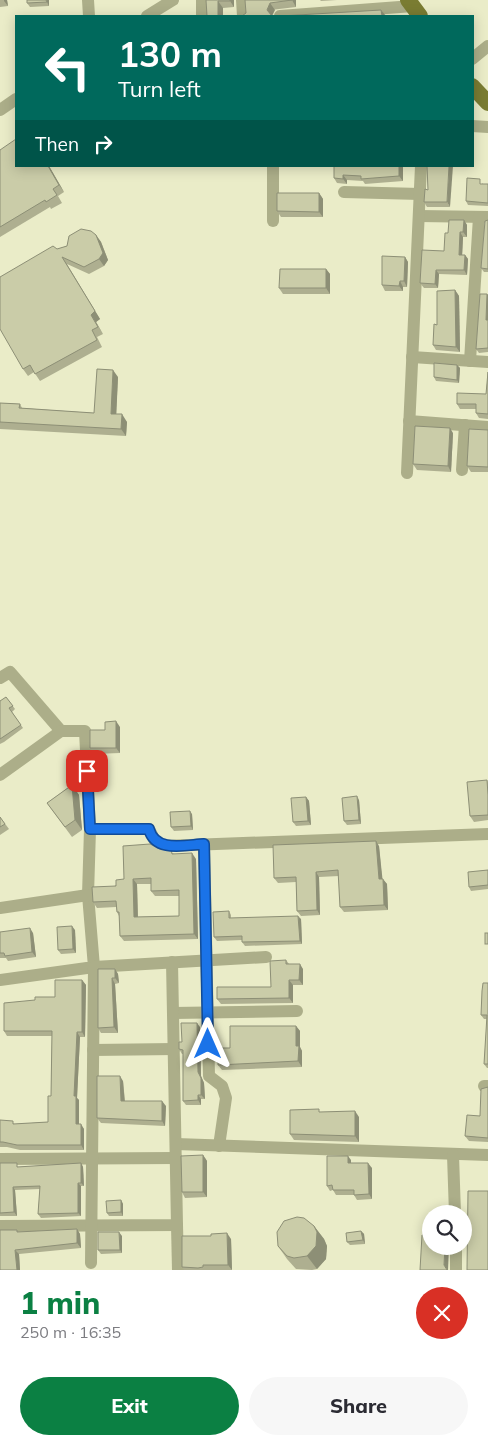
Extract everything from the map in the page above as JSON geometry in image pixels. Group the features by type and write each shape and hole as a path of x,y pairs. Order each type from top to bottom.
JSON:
{"main road":[{"path":"474,88 488,103"}],"street":[{"path":"88,0 89,15"},
{"path":"149,15 173,0"},
{"path":"202,0 202,15"},
{"path":"242,0 243,15"},
{"path":"323,15 414,8"},
{"path":"474,57 488,46"},
{"path":"0,110 15,100"},
{"path":"474,126 488,127"},
{"path":"273,221 274,167"},
{"path":"407,473 421,167"},
{"path":"344,192 420,194"},
{"path":"419,216 483,217 470,361"},
{"path":"412,357 488,362"},
{"path":"409,421 488,427"},
{"path":"462,470 465,426"},
{"path":"0,678 10,672 61,731"},
{"path":"0,775 61,731 85,731 90,829 88,894 94,967 92,1263"},
{"path":"90,829 149,829 155,841 164,846 488,834"},
{"path":"204,844 209,1076 222,1086 226,1098 219,1146"},
{"path":"0,908 88,894"},
{"path":"0,980 94,967 266,957"},
{"path":"172,962 178,1270"},
{"path":"173,1013 297,1011"},
{"path":"93,1050 174,1049"},
{"path":"176,1144 488,1155"},
{"path":"453,1155 455,1205"},
{"path":"0,1159 176,1158"},
{"path":"0,1226 177,1225"},
{"path":"456,1255 456,1270"}],"building":[{"path":"27,0 46,0 47,2 27,3"},
{"path":"206,0 230,0 218,1 218,15 207,15"},
{"path":"245,0 292,0 270,3 267,10 271,15 243,15 246,13"},
{"path":"381,10 382,15 298,15"},
{"path":"15,140 15,167 49,167 59,185 53,189 57,195 46,202 45,200 0,227 0,150"},
{"path":"334,167 399,167 399,176 361,179 361,176 343,175 343,179 334,178"},
{"path":"427,167 449,167 447,202 424,202 425,189 428,190"},
{"path":"467,178 480,179 480,184 488,184 488,203 466,201"},
{"path":"277,193 319,193 319,212 277,211"},
{"path":"449,220 464,220 463,232 460,232 459,255 465,255 464,270 436,270 435,284 420,283 422,250 444,251 445,233 448,233"},
{"path":"488,220 488,269 481,268 485,221"},
{"path":"81,229 91,231 96,235 103,253 99,259 84,267 62,257 95,311 91,315 98,327 92,330 97,340 35,374 30,365 23,369 0,329 0,277 53,246 57,249 67,246 69,236"},
{"path":"382,256 405,257 404,281 400,281 399,286 382,285"},
{"path":"280,269 326,269 326,288 279,288"},
{"path":"455,290 456,347 433,345 434,324 437,325 437,291"},
{"path":"480,294 487,294 488,348 476,349"},
{"path":"434,363 457,365 457,380 434,377"},
{"path":"97,369 113,370 111,414 122,414 121,429 0,422 0,403 20,404 19,408 94,413"},
{"path":"488,372 488,414 476,413 476,404 457,404 457,393 486,394"},
{"path":"415,426 450,428 448,466 413,464"},
{"path":"469,429 488,430 488,467 467,466"},
{"path":"6,697 13,706 9,708 21,725 0,739 0,701"},
{"path":"116,721 116,748 90,748 90,730 105,730 105,722"},
{"path":"487,780 488,815 470,816 467,782"},
{"path":"72,785 75,820 65,827 47,803"},
{"path":"357,796 359,820 344,821 342,798"},
{"path":"306,797 308,821 293,822 291,798"},
{"path":"190,811 191,826 171,827 170,812"},
{"path":"0,817 5,824 0,827"},
{"path":"376,841 379,879 383,879 384,905 340,907 338,870 316,872 317,910 297,911 296,877 274,878 273,845"},
{"path":"150,844 160,849 171,848 172,854 192,853 194,934 120,936 119,912 117,912 116,901 93,902 92,887 116,886 116,880 124,879 123,846","holes":["151,878 151,891 179,890 179,916 134,917 133,879"]},
{"path":"488,870 488,885 469,887 468,872"},
{"path":"229,911 229,918 298,916 300,941 242,942 242,936 214,937 213,912"},
{"path":"72,926 73,949 58,950 57,927"},
{"path":"30,928 32,952 5,956 4,953 0,953 0,932"},
{"path":"485,933 488,933 488,944 485,944"},
{"path":"286,960 286,964 300,964 299,980 289,980 289,998 217,999 217,987 271,987 270,961"},
{"path":"98,969 115,969 115,978 112,978 114,1027 98,1028"},
{"path":"55,980 82,980 82,1032 77,1032 74,1096 76,1096 76,1124 81,1124 81,1145 17,1145 0,1142 0,1120 13,1121 13,1124 48,1122 48,1096 51,1096 52,1031 4,1031 4,1003 35,1000 35,997 55,997"},
{"path":"483,983 488,983 488,1064 484,1064 487,1015 481,1015"},
{"path":"181,1023 197,1023 198,1072 201,1078 201,1095 198,1095 198,1100 183,1101 183,1050 179,1049 179,1042 182,1042"},
{"path":"230,1026 296,1026 296,1046 299,1046 298,1061 218,1065 218,1048 230,1048"},
{"path":"97,1076 120,1076 121,1101 162,1101 162,1121 97,1118"},
{"path":"488,1087 488,1138 465,1136 467,1115 480,1116 481,1089"},
{"path":"319,1109 319,1112 355,1111 355,1136 290,1134 290,1110"},
{"path":"203,1155 203,1192 182,1192 181,1156"},
{"path":"327,1156 348,1156 348,1163 368,1163 369,1194 354,1195 354,1190 333,1190 332,1185 327,1186"},
{"path":"0,1163 17,1163 17,1167 81,1163 81,1183 78,1183 78,1213 38,1214 40,1186 13,1187 14,1212 0,1213"},
{"path":"468,1191 488,1191 488,1270 467,1270 467,1255 472,1255 472,1205 468,1205"},
{"path":"121,1200 121,1212 107,1213 106,1201"},
{"path":"297,1217 304,1218 314,1226 317,1232 316,1246 307,1256 294,1258 287,1256 278,1246 277,1232 284,1221"},
{"path":"77,1229 77,1243 15,1250 17,1270 0,1270 0,1230 17,1230 17,1232"},
{"path":"361,1231 363,1240 347,1242 346,1233"},
{"path":"98,1232 119,1232 120,1250 98,1250"},
{"path":"227,1233 228,1265 203,1265 203,1267 198,1268 182,1267 182,1236 211,1236 211,1234"},
{"path":"422,1235 422,1255 445,1255 444,1265 447,1270 420,1270"}],"route":[{"path":"87,771 90,829 149,829 155,841 164,846 204,844 208,960 208,1044"}]}
